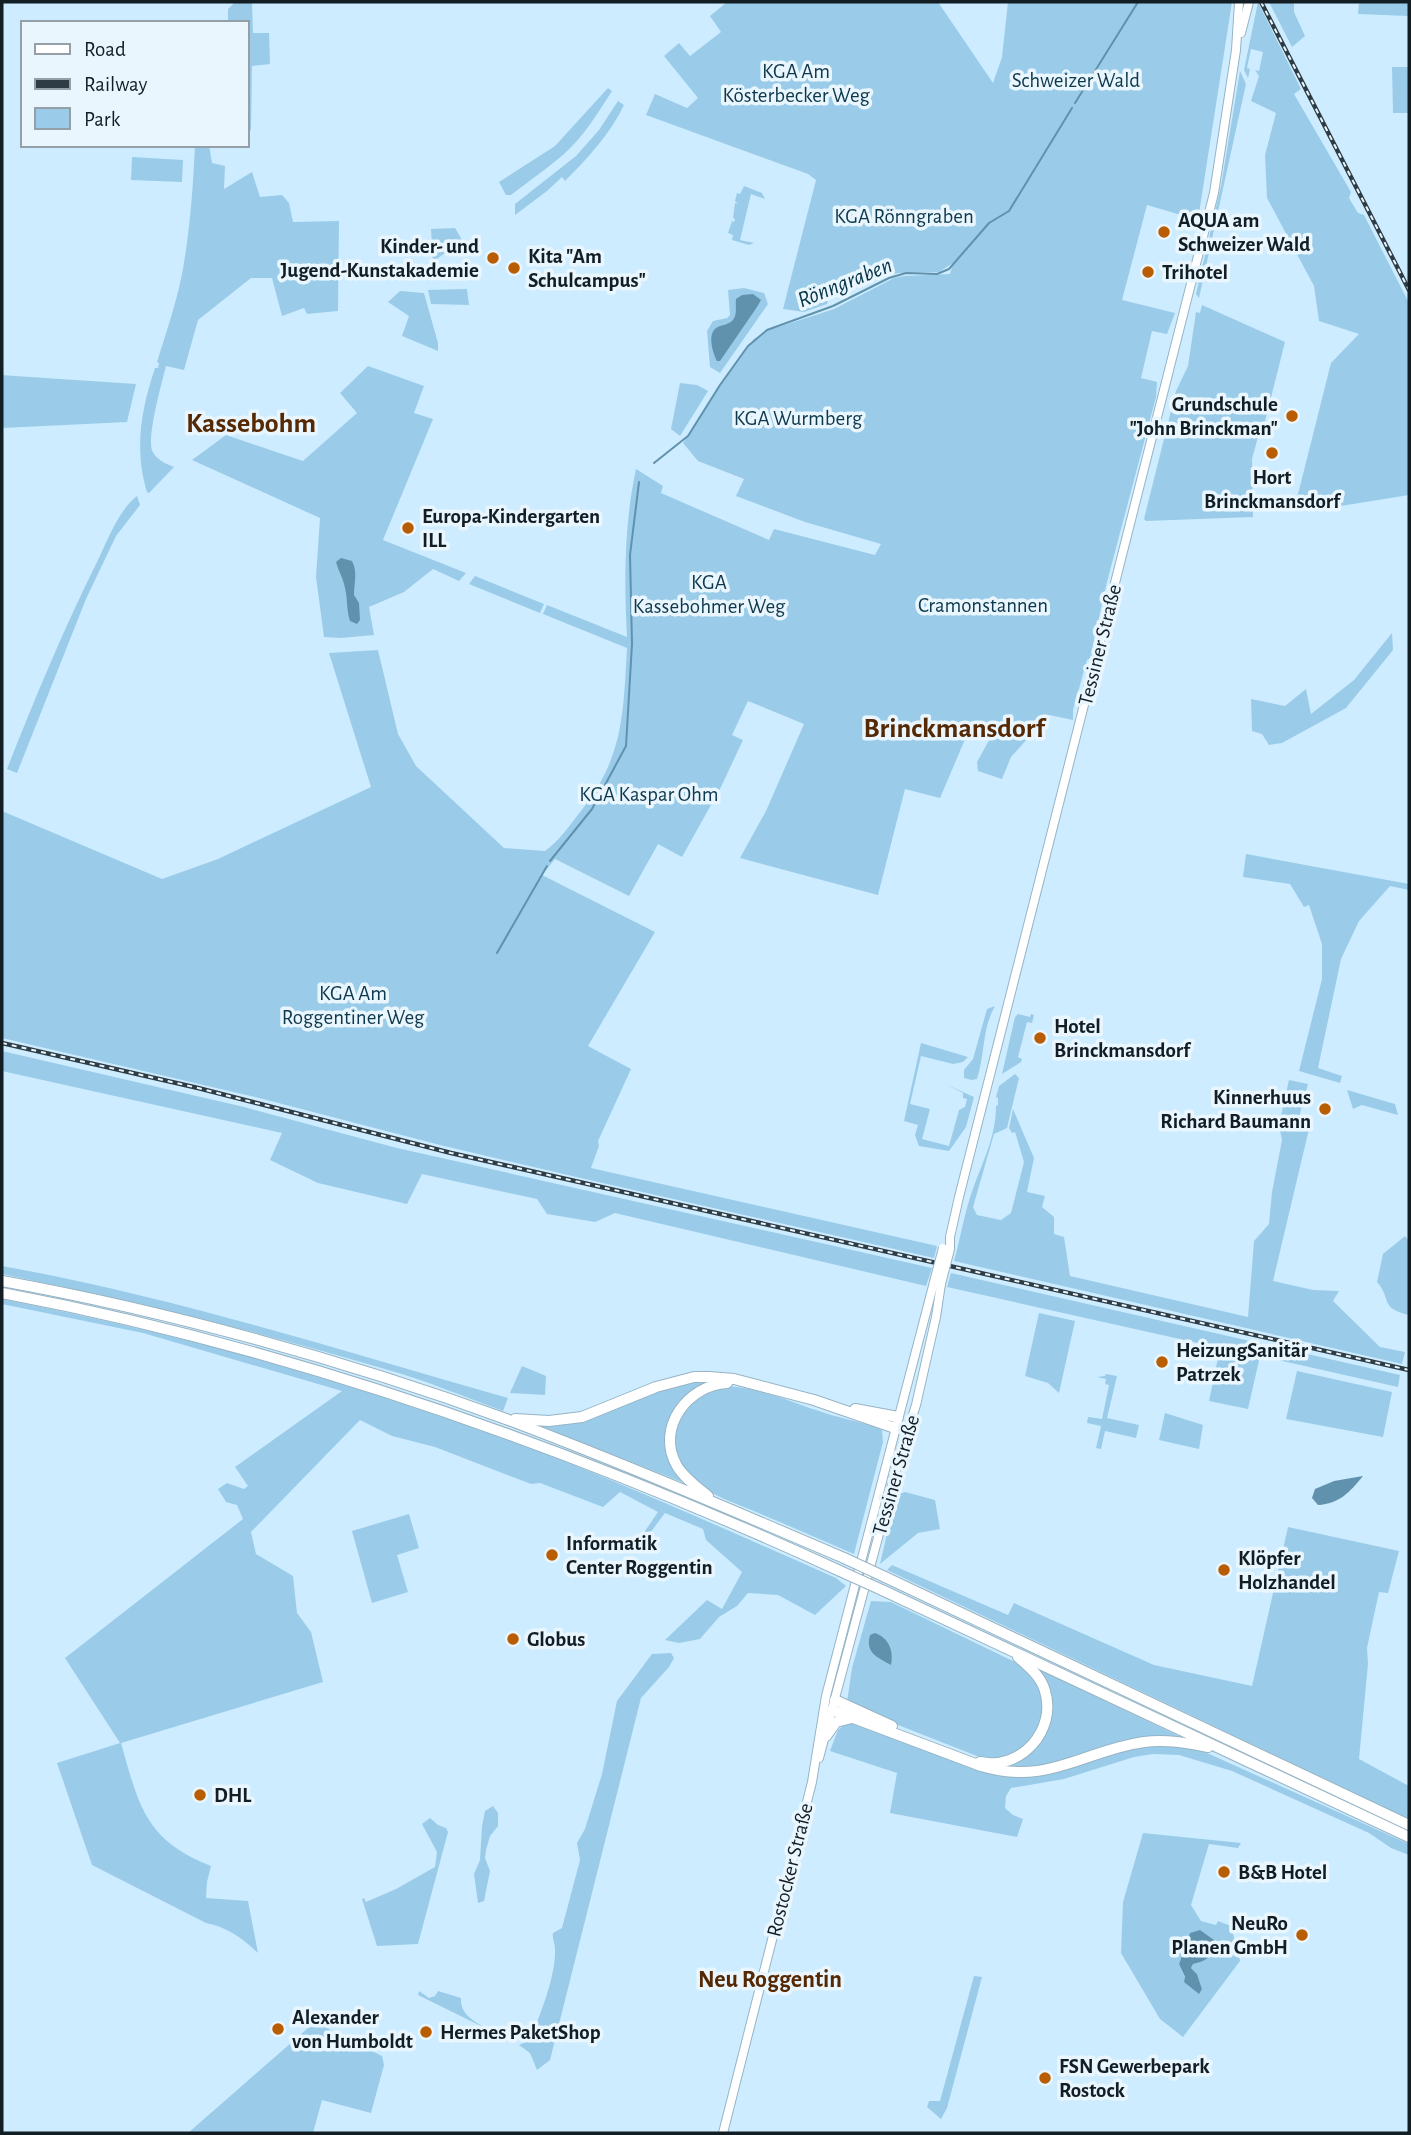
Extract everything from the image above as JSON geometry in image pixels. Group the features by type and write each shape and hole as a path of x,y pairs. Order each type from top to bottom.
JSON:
{"highway":[{"path":"2,1281 225,1332 355,1370 504,1419 717,1503 844,1558 1409,1825"},
{"path":"2,1293 223,1343 486,1424 653,1489 840,1571 1409,1838"},
{"path":"504,1419 549,1421 582,1417 656,1387 694,1377 734,1379 896,1423"},
{"path":"717,1503 690,1482 677,1466 671,1450 671,1427 681,1406 700,1390 725,1383 752,1384"},
{"path":"829,1703 980,1762 1010,1760 1026,1751 1040,1735 1048,1708 1045,1689 1040,1679 1007,1648"},
{"path":"829,1703 853,1718 1004,1772 1046,1771 1144,1742 1168,1741 1219,1748"},
{"path":"825,1736 836,1722 853,1718"}],"main road":[{"name":"Tessiner Straße","path":"829,1703 896,1423 950,1237 1207,223 1236,50 1239,2"},
{"name":"Tessiner Straße","path":"1236,50 1249,4"},
{"name":"Tessiner Straße","path":"829,1703 911,1421 936,1317 937,1283"},
{"path":"896,1423 911,1421"},
{"path":"896,1423 906,1432"},
{"name":"Rostocker Straße","path":"723,2133 814,1770 825,1736 829,1703"},
{"name":"Rostocker Straße","path":"814,1770 829,1703"}],"green space":[{"path":"252,2 253,33 269,33 270,64 252,66 251,129 248,136 248,21 228,21 228,9 234,3"},
{"path":"727,2 938,2 993,83 1002,57 1008,2 1232,2 1198,220 1147,205 1122,300 1175,313 1167,334 1152,331 1141,378 1157,382 1156,397 1107,582 1090,658 1087,660 1073,710 1073,720 1049,715 1011,757 1002,779 978,771 977,762 992,735 972,723 940,798 905,789 878,895 740,858 766,811 804,724 748,701 732,735 743,740 721,787 682,857 658,844 629,896 555,859 542,875 655,932 588,1046 631,1069 598,1141 599,1146 591,1168 937,1246 934,1258 440,1145 259,1098 2,1038 2,811 162,879 218,859 371,787 329,653 378,650 398,734 416,766 504,848 545,851 581,811 606,772 619,734 627,648 543,614 547,605 627,637 626,553 636,469 663,486 661,493 769,540 774,529 875,555 881,544 805,522 736,496 744,479 698,461 683,443 719,386 754,339 769,330 834,309 894,278 950,274 953,263 939,272 898,273 856,285 834,280 827,304 804,312 783,309 816,180 808,174 646,115 655,94 687,108 698,98 664,56 679,43 690,56 721,32 710,16"},
{"path":"1258,2 1301,89 1294,94 1351,192 1349,198 1358,213 1364,215 1409,303 1409,495 1328,508 1294,510 1331,363 1359,334 1319,321 1314,286 1267,198 1265,155 1276,113 1251,101 1259,76 1255,70 1259,71 1263,52 1251,49 1248,78 1244,70"},
{"path":"1269,2 1294,2 1294,12 1305,36 1292,47"},
{"path":"1359,2 1409,2 1409,16 1358,14"},
{"path":"1392,67 1409,67 1409,113 1393,113"},
{"path":"1240,71 1246,84 1199,298 1196,294 1221,186"},
{"path":"608,88 612,91 571,147 511,195 506,195 499,182 555,146"},
{"path":"618,101 624,105 618,116 582,164 565,181 562,177 515,215 515,204 576,156 599,130"},
{"path":"195,147 209,147 212,163 225,166 224,189 252,172 260,197 282,195 289,203 293,222 339,221 338,311 307,314 304,308 282,316 272,278 251,278 198,320 184,370 166,366 151,443 156,456 174,467 149,493 141,460 143,414 155,368 158,368 157,362 182,274 191,210"},
{"path":"132,157 183,160 182,182 131,180"},
{"path":"744,186 762,193 765,199 751,194 740,240 754,243 749,245 732,240 733,235 728,233 735,219 737,193 740,194"},
{"path":"455,228 462,240 433,262 431,229"},
{"path":"744,288 764,293 768,304 720,373 710,367 707,331 713,321 730,315 728,290"},
{"path":"467,289 469,305 431,304 428,290"},
{"path":"400,291 424,293 438,351 402,336 409,316 388,302"},
{"path":"1202,305 1285,342 1261,437 1258,437 1252,459 1253,517 1146,521 1144,519 1176,391 1188,366 1196,312 1200,313"},
{"path":"368,366 424,386 414,413 433,419 383,540 466,573 459,581 433,569 404,592 369,607 374,635 324,637 316,577 320,518 192,460 226,435 303,461 357,413 340,393"},
{"path":"2,375 136,384 127,422 2,428"},
{"path":"680,383 697,385 708,391 680,436 671,429"},
{"path":"137,496 140,505 116,536 86,599 17,773 7,769 85,586 119,517"},
{"path":"475,576 544,604 540,613 469,584"},
{"path":"1392,633 1393,650 1346,708 1282,743 1269,745 1262,734 1252,731 1251,699 1285,706 1306,689 1311,714 1354,680"},
{"path":"1246,854 1409,884 1409,890 1390,886 1359,921 1341,959 1318,1068 1342,1076 1340,1083 1299,1071 1322,979 1322,944 1309,905 1304,907 1290,884 1243,877"},
{"path":"995,1006 988,1023 977,1079 964,1078 964,1070 973,1059 987,1009"},
{"path":"1018,1014 1030,1017 1031,1014 1034,1015 1032,1023 1027,1022 1018,1057 1022,1059 1021,1062 1002,1074 1015,1017"},
{"path":"921,1043 968,1057 963,1062 953,1064 921,1056 910,1104 930,1109 922,1139 949,1146 959,1110 965,1107 967,1099 963,1098 963,1093 945,1084 974,1097 966,1127 949,1151 919,1146 915,1135 918,1125 904,1121"},
{"path":"2,1051 244,1107 397,1148 932,1268 926,1286 615,1213 595,1222 547,1214 537,1199 422,1174 407,1204 318,1183 270,1160 282,1133 2,1071"},
{"path":"1015,1074 1019,1078 1007,1128 994,1134 973,1207 977,1215 1001,1220 1011,1213 1024,1162 1015,1132 1012,1133 1009,1128 1013,1109 1034,1158 1027,1192 1045,1196 1042,1207 1054,1217 1054,1234 1064,1237 1070,1276 1248,1317 1254,1241 1269,1224 1282,1140 1279,1125 1289,1080 1308,1084 1297,1125 1309,1129 1273,1281 1313,1290 1339,1291 1333,1301 1380,1347 1405,1352 1402,1364 954,1261 968,1204 992,1137 999,1086"},
{"path":"1347,1090 1395,1104 1398,1115 1362,1105 1353,1109"},
{"path":"1405,1236 1409,1241 1409,1315 1390,1306 1377,1282 1383,1254"},
{"path":"2,1266 193,1309 508,1398 503,1411 403,1374 148,1306 2,1274"},
{"path":"951,1273 1400,1375 1398,1387 1260,1356 1248,1409 1209,1401 1220,1348 947,1287"},
{"path":"2,1299 186,1340 308,1372 428,1410 620,1484 836,1578 846,1586 815,1615 778,1595 748,1593 737,1606 719,1617 700,1639 679,1643 665,1640 707,1600 722,1609 742,1572 706,1540 703,1529 665,1513 647,1537 643,1534 658,1512 620,1492 603,1507 540,1483 531,1484 435,1447 392,1436 360,1420 251,1532 256,1554 293,1576 297,1613 311,1632 323,1682 121,1743 140,1803 158,1832 189,1856 211,1866 206,1898 248,1901 258,1953 227,1930 206,1923 92,1865 57,1763 120,1743 65,1658 243,1519 237,1505 226,1502 218,1489 227,1483 244,1489 248,1486 235,1467 342,1391 143,1333 2,1304"},
{"path":"1039,1313 1075,1321 1059,1393 1048,1383 1025,1376"},
{"path":"522,1366 546,1376 545,1395 510,1393"},
{"path":"1297,1371 1392,1392 1383,1437 1286,1419"},
{"path":"1106,1374 1117,1376 1107,1418 1139,1425 1136,1438 1105,1431 1101,1449 1096,1448 1101,1426 1087,1423 1088,1417 1102,1419 1109,1385 1105,1384 1106,1379 1097,1377"},
{"path":"724,1380 687,1396 668,1431 687,1484 536,1424 555,1423 686,1381"},
{"path":"720,1386 760,1392 882,1430 883,1442 854,1554 720,1497 701,1487 686,1473 675,1447 678,1418 694,1399"},
{"path":"1165,1413 1203,1425 1199,1449 1159,1440"},
{"path":"905,1492 935,1500 940,1529 918,1533 880,1564 893,1508 899,1494"},
{"path":"409,1514 419,1548 397,1555 408,1592 372,1603 352,1531"},
{"path":"1288,1527 1399,1551 1388,1593 1379,1592 1367,1648 1368,1664 1359,1759 1409,1786 1409,1819 887,1570 892,1565 1008,1615 1014,1603 1154,1665 1252,1686"},
{"path":"871,1601 891,1602 1023,1666 1041,1688 1045,1713 1033,1741 1010,1757 987,1760 865,1712 847,1702 852,1668"},
{"path":"671,1653 674,1658 669,1667 641,1698 550,2060 537,2070 530,2053 519,2045 530,2040 550,1983 555,1960 553,1933 562,1928 580,1860 577,1843 585,1829 602,1774 617,1701 652,1654"},
{"path":"1036,1668 1189,1741 1180,1739 1030,1770 994,1765 1011,1763 1050,1719"},
{"path":"849,1721 1012,1775 1150,1743 1196,1748 1409,1844 1409,1855 1391,1848 1369,1833 1232,1771 1179,1755 1153,1754 1134,1757 1064,1779 1011,1788 1006,1796 1005,1808 1023,1819 1017,1837 890,1813 897,1773 830,1751 838,1730"},
{"path":"493,1806 498,1813 498,1826 490,1836 486,1850 485,1858 490,1871 484,1901 478,1903 474,1874 480,1860 485,1811"},
{"path":"430,1818 448,1832 418,1944 377,1946 362,1899 366,1902 396,1889 435,1867 437,1852 422,1824"},
{"path":"1143,1833 1241,1843 1238,1848 1209,1844 1191,1905 1201,1921 1216,1925 1218,1921 1231,1926 1240,1961 1183,2037 1160,2019 1121,1953 1123,1902","holes":["1190,1933 1199,1963 1193,1964 1191,1968 1197,1974 1202,1989 1199,1993 1185,1978 1179,1964"]},
{"path":"974,1976 982,1977 947,2108 941,2119 927,2107 929,2101 940,2101"},
{"path":"419,1991 429,1998 435,1996 438,1991 461,1998 465,2012 485,2028 418,1995"},
{"path":"315,2022 382,2056 384,2065 371,2113 322,2100 313,2133 188,2133"}],"shaded area":[{"path":"753,294 761,300 720,361 717,361 712,344 713,331 734,319 736,299 742,295"},
{"path":"341,558 352,561 355,570 354,595 359,603 360,620 357,624 350,621 345,589 336,562"},
{"path":"1363,1476 1338,1500 1318,1505 1312,1498 1315,1489 1334,1481"},
{"path":"875,1633 884,1638 889,1646 891,1665 877,1657 869,1646 870,1635"},
{"path":"1200,1930 1214,1940 1209,1956 1193,1964 1191,1968 1197,1974 1202,1989 1199,1994 1184,1982 1185,1977 1179,1964 1190,1933"}],"waterway":[{"name":"Rönngraben","path":"1075,103 1138,2"},
{"name":"Rönngraben","path":"654,463 688,436 748,346 767,330 833,306 889,278 906,273 937,274 949,269 989,223 1009,211 1072,108"},
{"name":"Rönngraben","path":"550,861 592,809 626,746 632,644 630,555 639,482"},
{"name":"Rönngraben","path":"497,953 547,866"}],"railway":[{"path":"1261,2 1409,290"},
{"path":"2,1043 198,1088 451,1153 1409,1370"}],"place":[{"name":"AQUA am Schweizer Wald","path":"1164,232"},
{"name":"Kinder- und Jugend-Kunstakademie","path":"493,258"},
{"name":"Kita \"Am Schulcampus\"","path":"514,268"},
{"name":"Trihotel","path":"1148,272"},
{"name":"Grundschule \"John Brinckman\"","path":"1292,416"},
{"name":"Hort Brinckmansdorf","path":"1272,453"},
{"name":"Europa-Kindergarten ILL","path":"408,528"},
{"name":"Hotel Brinckmansdorf","path":"1040,1038"},
{"name":"Kinnerhuus Richard Baumann","path":"1325,1109"},
{"name":"HeizungSanitär Patrzek","path":"1162,1362"},
{"name":"Informatik Center Roggentin","path":"552,1555"},
{"name":"Klöpfer Holzhandel","path":"1224,1570"},
{"name":"Globus","path":"513,1639"},
{"name":"DHL","path":"200,1795"},
{"name":"B&B Hotel","path":"1224,1872"},
{"name":"NeuRo Planen GmbH","path":"1302,1935"},
{"name":"Alexander von Humboldt","path":"278,2029"},
{"name":"Hermes PaketShop","path":"426,2032"},
{"name":"FSN Gewerbepark Rostock","path":"1045,2078"}],"district":[{"name":"Kassebohm","path":"251,424"},
{"name":"Brinckmansdorf","path":"954,729"},
{"name":"Neu Roggentin","path":"770,1980"}],"park label":[{"name":"Schweizer Wald","path":"1076,80"},
{"name":"KGA Am Kösterbecker Weg","path":"796,83"},
{"name":"KGA Rönngraben","path":"904,216"},
{"name":"KGA Wurmberg","path":"798,418"},
{"name":"KGA Kassebohmer Weg","path":"709,594"},
{"name":"Cramonstannen","path":"983,605"},
{"name":"KGA Kaspar Ohm","path":"649,794"},
{"name":"KGA Am Roggentiner Weg","path":"353,1005"}]}
